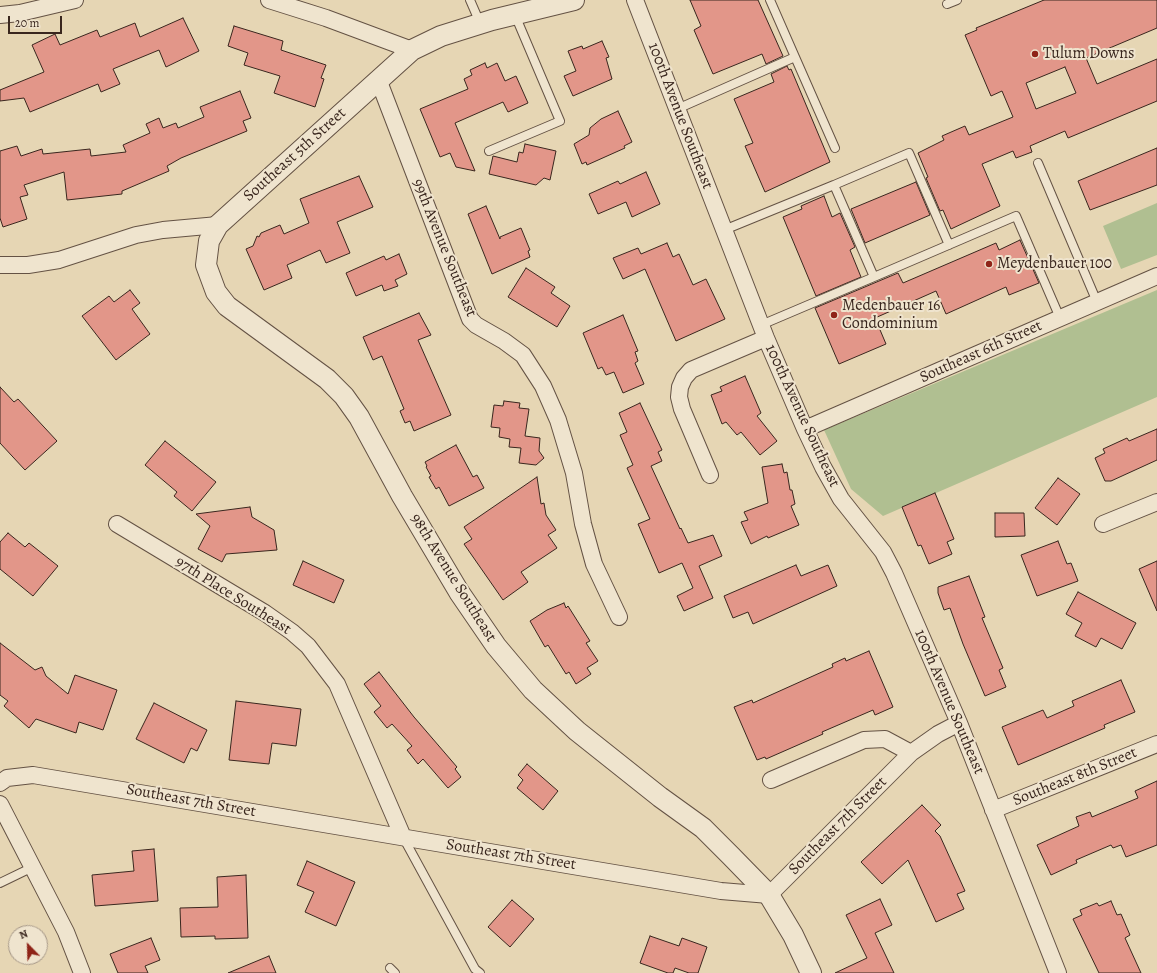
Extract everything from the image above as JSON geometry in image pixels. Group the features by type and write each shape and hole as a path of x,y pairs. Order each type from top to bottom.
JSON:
{"street":[{"path":"0,15 20,14 75,0"},
{"path":"269,0 326,18 412,50"},
{"name":"Southeast 5th Street","path":"218,225 378,79 412,50 441,36 515,14 574,0"},
{"name":"100th Avenue Southeast","path":"635,0 763,331 805,429 823,468 841,499 883,552 894,573 959,724 1058,973"},
{"name":"99th Avenue Southeast","path":"378,79 470,319 476,325 504,341 523,355 543,386 558,420 574,472 583,524 594,564 619,617"},
{"path":"0,265 28,264 59,260 136,235 163,230 218,225"},
{"name":"98th Avenue Southeast","path":"218,225 209,241 206,252 206,264 216,292 227,306 328,379 344,396 359,416 402,496 459,592 496,646 534,690 576,730 660,797 703,828 769,895"},
{"name":"Southeast 6th Street","path":"805,429 1157,276"},
{"path":"710,475 682,409 679,397 680,387 684,378 691,370 763,331"},
{"path":"1103,524 1157,502"},
{"name":"97th Place Southeast","path":"117,524 265,614 292,632 308,646 337,684 403,837"},
{"name":"Southeast 7th Street","path":"0,783 8,778 33,775 721,891 769,895 911,753 938,734 959,724"},
{"path":"771,780 864,740 885,739 911,753"},
{"name":"Southeast 8th Street","path":"993,810 1157,744"},
{"path":"0,804 66,932 82,973"},
{"path":"769,895 793,935 811,973"}],"lane":[{"path":"470,0 480,24"},
{"path":"770,0 835,148"},
{"path":"948,4 957,0"},
{"path":"489,151 560,121 515,14"},
{"path":"677,109 795,57"},
{"path":"724,230 909,153 949,245"},
{"path":"1038,163 1097,302"},
{"path":"834,185 874,278"},
{"path":"763,331 874,278 1016,216 1060,318"},
{"path":"403,837 475,969 480,973"},
{"path":"0,883 33,867"}],"green space":[{"path":"1157,203 1157,255 1121,269 1103,226"},
{"path":"1157,290 1157,397 883,516 851,489 824,430"}],"building":[{"path":"690,0 758,0 783,56 766,64 762,54 713,74 694,30 701,26"},
{"path":"1044,0 1157,0 1157,28 1086,58 1097,84 1157,59 1157,101 1068,138 1065,131 1030,146 1032,152 1016,158 1013,151 982,164 1000,206 951,229 943,210 940,211 926,178 928,177 918,153 944,140 942,136 965,126 969,135 1013,117 1002,91 991,96 965,35 977,30 976,28","holes":["1065,67 1076,93 1036,109 1026,83"]},
{"path":"183,18 199,51 166,67 159,50 113,69 120,84 101,92 98,84 30,112 24,98 0,101 0,90 44,72 32,45 55,34 60,45 97,30 100,37 135,23 140,37"},
{"path":"234,26 283,41 281,50 326,65 321,78 324,79 315,107 274,93 280,76 244,65 248,53 228,46"},
{"path":"602,41 609,57 606,58 612,79 573,96 564,76 576,71 568,51 582,46 583,49"},
{"path":"485,63 487,68 497,63 505,81 516,76 528,103 508,112 503,102 455,123 475,171 456,167 450,153 440,157 420,109 468,89 464,79 472,75 470,70"},
{"path":"787,66 789,70 791,69 830,162 765,192 745,146 753,143 734,99 774,82 771,74"},
{"path":"240,91 251,118 243,121 247,131 181,158 167,166 169,171 122,191 122,194 67,200 64,172 24,185 28,195 20,197 27,219 3,227 0,218 0,151 17,146 21,156 42,149 43,154 90,149 91,156 126,152 123,145 150,133 146,124 159,118 163,128 176,123 178,128 204,117 200,107"},
{"path":"618,111 632,142 624,146 625,148 587,165 586,162 582,164 574,144 589,135 590,128 601,119"},
{"path":"525,144 556,151 550,180 544,178 536,185 489,174 493,156 517,162 519,152 523,153"},
{"path":"1157,148 1157,185 1090,210 1078,181"},
{"path":"646,172 660,204 632,217 626,202 598,214 589,194 618,181 620,184"},
{"path":"359,176 373,207 337,222 350,253 326,263 320,250 287,265 292,278 264,290 246,249 253,246 257,236 259,237 261,233 280,225 284,234 309,223 300,199"},
{"path":"916,182 930,215 865,243 851,209"},
{"path":"824,196 832,217 840,213 855,247 850,250 861,277 816,296 783,217 802,209 801,206"},
{"path":"486,206 500,239 500,237 521,228 530,250 528,251 530,257 492,274 468,214"},
{"path":"1020,240 1039,283 1009,295 1006,287 946,314 936,291 875,318 886,344 839,364 815,308 898,273 903,283 996,243 999,250"},
{"path":"667,243 673,257 679,254 693,285 706,279 725,319 676,341 645,269 623,279 613,258 638,248 641,254"},
{"path":"399,254 407,274 395,280 398,286 384,291 382,285 356,296 346,273 384,256 386,260"},
{"path":"526,268 555,287 551,293 570,306 557,327 508,297"},
{"path":"130,290 140,303 132,309 150,334 116,360 82,316 109,296 114,302"},
{"path":"419,313 431,335 418,340 451,415 414,431 410,421 405,423 400,411 404,409 382,356 373,360 363,337"},
{"path":"623,315 638,351 635,352 638,361 635,363 644,384 623,393 614,372 606,375 602,367 598,369 583,333"},
{"path":"745,376 761,413 757,416 777,441 760,455 741,432 737,435 726,422 722,424 711,395 722,391 720,387"},
{"path":"0,387 14,402 18,399 57,441 25,470 0,443"},
{"path":"504,401 520,403 519,408 529,409 525,436 540,438 539,451 544,458 536,465 519,463 521,448 509,447 510,439 499,437 500,428 491,427 494,405 503,406"},
{"path":"640,403 662,450 658,452 662,461 651,466 680,529 681,528 688,543 713,535 722,556 699,566 713,598 684,611 677,596 693,588 682,563 659,573 638,524 650,519 627,468 633,465 620,435 627,432 619,413"},
{"path":"1157,429 1157,460 1111,481 1105,481 1095,458 1105,453 1103,449 1127,438 1129,441"},
{"path":"165,441 216,482 192,511 174,496 177,492 145,465"},
{"path":"456,445 473,477 477,475 484,488 449,506 439,487 436,489 429,477 431,476 425,462"},
{"path":"782,464 784,473 787,472 790,490 792,490 795,504 791,506 799,525 768,538 767,536 751,544 741,522 748,520 744,512 768,503 762,467"},
{"path":"537,477 541,504 544,503 546,515 556,530 548,535 557,548 521,572 528,582 503,600 464,544 472,539 464,527"},
{"path":"1058,478 1080,494 1057,525 1035,508"},
{"path":"935,493 954,539 947,542 952,554 929,564 921,545 918,546 902,507"},
{"path":"250,507 252,517 274,530 277,550 226,554 222,562 198,549 210,526 196,514"},
{"path":"995,513 1024,513 1025,536 995,537"},
{"path":"8,533 25,547 29,543 58,566 33,596 0,569 0,542"},
{"path":"1058,541 1067,564 1071,563 1078,581 1037,596 1021,555"},
{"path":"303,561 344,580 334,603 293,585"},
{"path":"1157,561 1157,611 1139,569"},
{"path":"796,565 801,576 828,565 837,586 753,624 748,612 733,618 724,596"},
{"path":"969,576 985,617 982,618 1003,668 999,670 1006,687 985,696 963,644 950,608 944,610 938,593 938,587"},
{"path":"1078,592 1136,623 1122,649 1101,638 1096,647 1075,636 1082,623 1066,614"},
{"path":"564,603 566,608 568,606 590,641 586,643 598,661 587,668 591,674 576,684 569,672 566,674 548,645 545,647 530,621 547,610"},
{"path":"0,643 35,670 42,667 46,676 68,694 75,675 117,690 103,730 79,722 76,733 36,719 29,728 4,706 8,701 0,695"},
{"path":"869,651 893,707 875,715 873,710 822,732 823,734 766,759 765,757 757,760 734,707 752,700 753,703 833,667 832,664 845,658 846,661"},
{"path":"379,672 414,717 457,767 455,769 461,777 448,788 423,759 418,764 407,750 412,746 392,724 387,728 374,712 381,706 364,684"},
{"path":"1121,680 1135,712 1104,725 1105,728 1018,765 1002,727 1043,710 1047,718 1074,706 1072,701"},
{"path":"236,701 301,709 296,746 272,743 269,764 229,760"},
{"path":"154,703 207,730 197,751 191,748 184,763 136,739"},
{"path":"527,764 558,791 543,810 517,788 523,780 518,775"},
{"path":"1157,781 1157,845 1126,857 1121,845 1113,848 1111,845 1076,860 1077,863 1051,875 1037,845 1079,826 1076,817 1090,812 1092,817 1138,798 1135,791"},
{"path":"922,805 941,825 935,831 940,836 965,891 957,894 964,909 936,922 908,860 882,884 861,862"},
{"path":"154,849 158,901 95,906 92,875 134,871 132,851"},
{"path":"307,861 355,882 336,926 305,912 314,892 297,885"},
{"path":"246,875 248,938 215,939 215,936 181,937 180,908 218,907 217,877"},
{"path":"880,899 892,925 875,933 894,973 835,973 867,958 846,915"},
{"path":"512,900 534,919 510,947 488,927"},
{"path":"1111,901 1117,915 1121,914 1130,935 1125,938 1141,973 1099,973 1073,919 1082,915 1080,910 1097,903 1099,906"},
{"path":"650,936 679,946 682,938 707,947 698,973 689,973 675,968 673,973 668,973 640,963"},
{"path":"151,938 160,960 145,966 148,973 118,973 110,954"},
{"path":"269,956 276,973 228,973"}],"place":[{"name":"Tulum Downs","path":"1035,54"},
{"name":"Meydenbauer 100","path":"989,264"},
{"name":"Medenbauer 16 Condominium","path":"834,315"}]}
